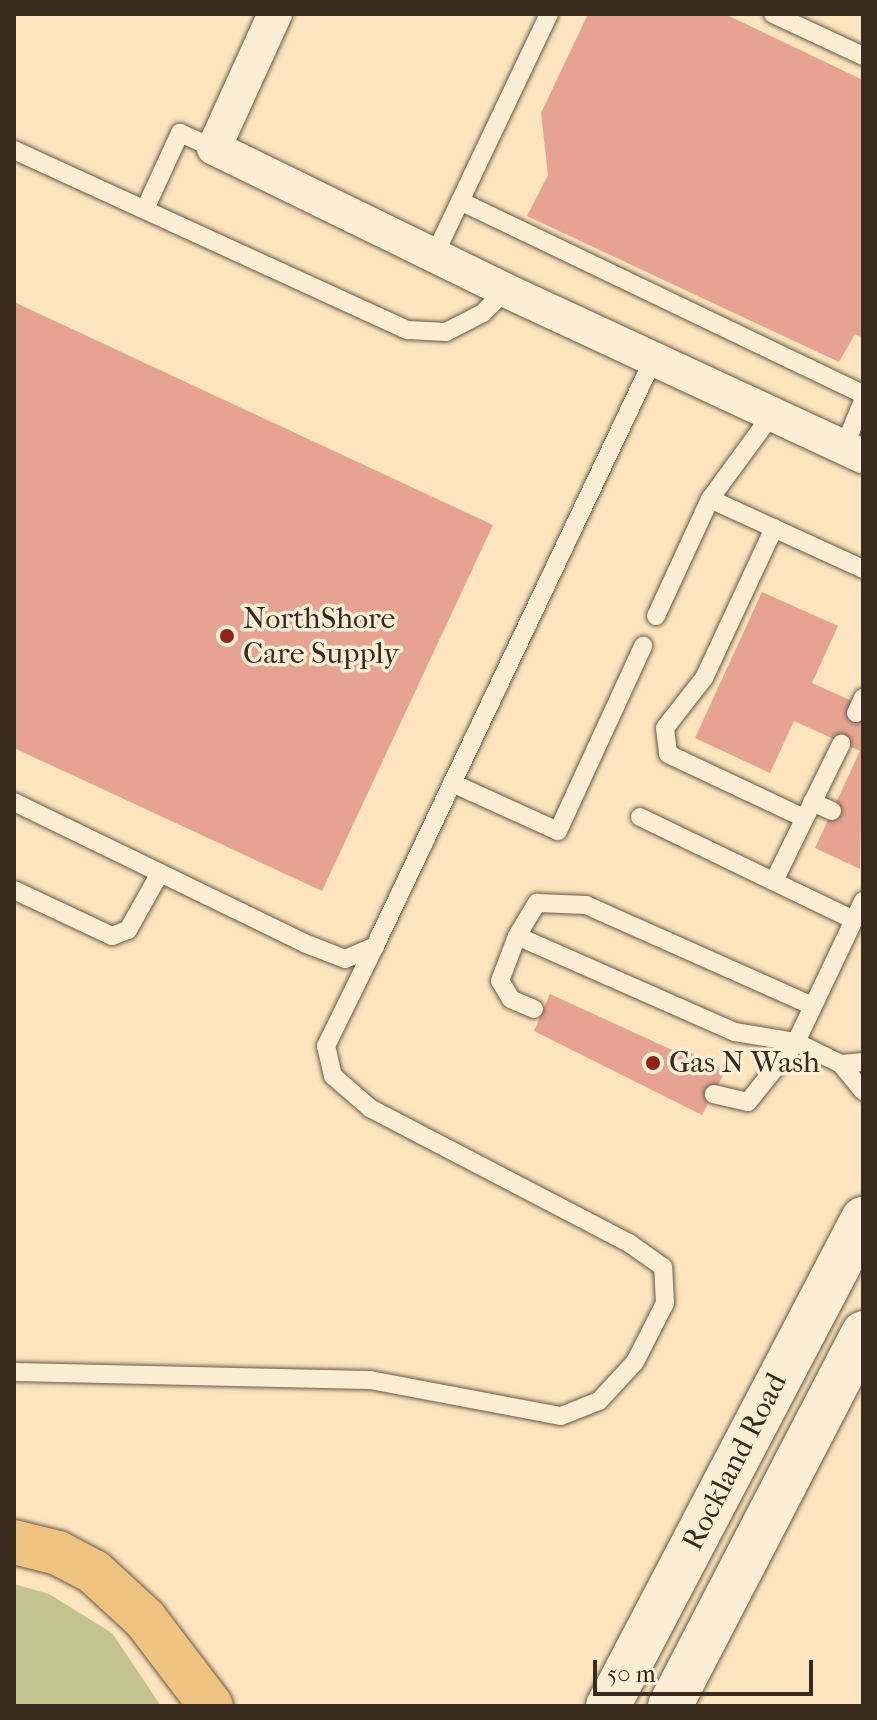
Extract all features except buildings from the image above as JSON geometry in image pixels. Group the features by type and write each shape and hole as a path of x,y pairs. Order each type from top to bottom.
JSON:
{"highway":[{"path":"14,1542 58,1553 94,1572 145,1619 211,1706"}],"main road":[{"name":"Rockland Road","path":"608,1706 863,1219"},
{"name":"Rockland Road","path":"670,1706 863,1333"}],"street":[{"path":"275,14 214,148 505,290 854,451"}],"lane":[{"path":"434,256 549,14"},
{"path":"773,14 863,56"},
{"path":"145,209 180,133 214,148"},
{"path":"14,150 408,330 446,332 483,313 505,290"},
{"path":"460,201 863,394"},
{"path":"14,1372 370,1380 561,1416 599,1401 635,1362 665,1303 663,1267 629,1243 370,1108 333,1076 326,1046 654,358"},
{"path":"854,451 863,401"},
{"path":"656,616 710,499 773,413"},
{"path":"710,499 863,569"},
{"path":"774,528 704,678 665,728 668,754 808,810 832,811"},
{"path":"452,783 558,831 643,646"},
{"path":"774,881 841,744"},
{"path":"14,802 345,959 375,946"},
{"path":"640,817 854,920"},
{"path":"14,890 112,936 128,930 160,873"},
{"path":"714,1094 748,1102 796,1042 863,901"},
{"path":"534,1009 511,999 500,981 517,936 537,903 586,905 813,1006"},
{"path":"517,936 735,1032 796,1042 841,1064 863,1091"},
{"path":"841,1064 863,1062"}],"green space":[{"path":"14,1584 49,1594 112,1633 161,1706 14,1706"}],"place":[{"name":"NorthShore Care Supply","path":"227,636"},
{"name":"Gas N Wash","path":"653,1063"}]}
